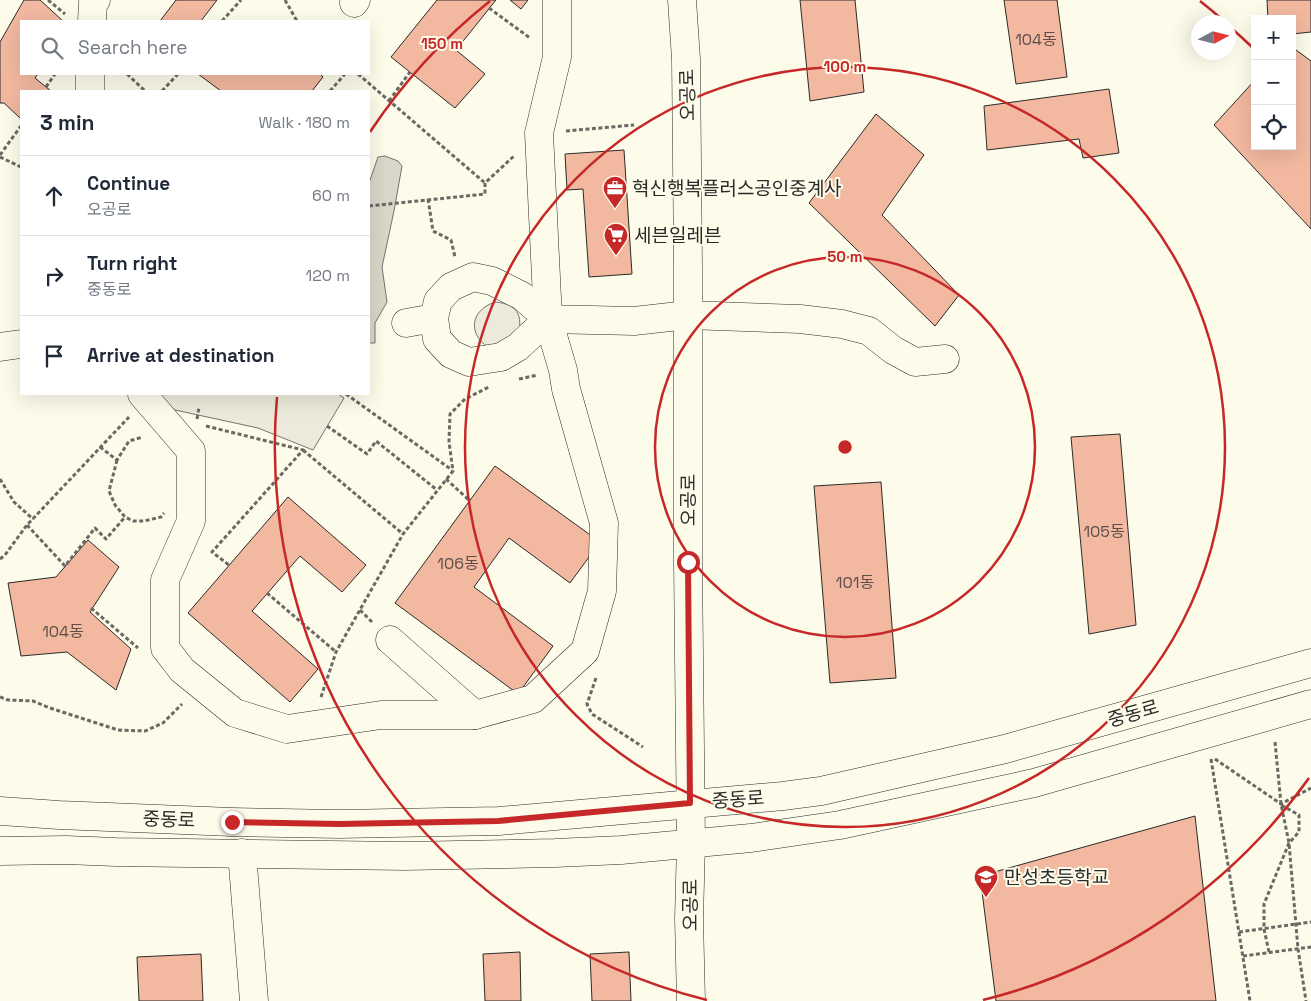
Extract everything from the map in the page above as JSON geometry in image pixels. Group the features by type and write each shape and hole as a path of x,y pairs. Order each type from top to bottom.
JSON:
{"street":[{"path":"80,19 96,0"},
{"path":"144,396 191,451 191,521 165,580 165,648 182,670 236,713 287,728 381,715 474,715 533,699 585,651 602,591 604,523 548,318 539,133 557,57 557,0"},
{"name":"오공로","path":"682,0 686,59 691,843 689,919 691,1001"},
{"path":"90,75 90,90"},
{"path":"548,318 518,347 501,357 469,362 451,354 437,340 434,318 438,300 451,287 473,277 492,281 522,296 548,318 634,321 688,315 800,319 842,324 869,331 893,350 915,362 945,359"},
{"path":"406,322 434,318"},
{"path":"0,347 20,344"},
{"path":"390,640 474,715"},
{"name":"중동로","path":"0,811 232,822 339,824 498,821 821,791 1005,749 1311,663"},
{"name":"중동로","path":"0,851 66,850 406,856 605,851 751,838 840,825 1017,787 1311,704"},
{"path":"242,853 254,1001"}],"path":[{"path":"48,0 80,19"},
{"path":"223,20 240,0"},
{"path":"284,0 296,20"},
{"path":"489,8 557,57"},
{"path":"389,101 410,72"},
{"path":"46,87 54,75"},
{"path":"128,75 144,90"},
{"path":"163,90 177,75"},
{"path":"331,90 344,75"},
{"path":"359,75 485,183 485,194 370,206"},
{"path":"539,133 634,125"},
{"path":"20,127 0,156 20,166"},
{"path":"428,199 433,231 451,240 458,284"},
{"path":"516,379 563,370"},
{"path":"312,725 336,652 402,534 453,471 449,442 450,414 466,399 493,385"},
{"path":"347,395 453,471"},
{"path":"0,559 33,518 100,447 144,396"},
{"path":"206,426 303,450 402,534"},
{"path":"327,426 367,454 376,441 437,490"},
{"path":"148,436 129,441 117,460 109,490 115,505 125,517 133,521 144,521 161,517 167,511"},
{"path":"100,447 117,460"},
{"path":"229,565 212,552 303,450"},
{"path":"0,479 14,502 33,518"},
{"path":"446,479 470,500"},
{"path":"27,525 65,566 96,528 106,539 125,517"},
{"path":"267,593 336,652"},
{"path":"91,608 143,653"},
{"path":"585,651 595,662 596,680 587,704 592,714 643,747"},
{"path":"0,698 33,701 118,730 145,731 163,723 201,686"},
{"path":"1275,741 1281,804 1289,843 1298,949 1306,1001"},
{"path":"1250,1001 1210,756 1299,815 1299,832 1289,843 1264,904 1264,929 1269,952"},
{"path":"1281,804 1311,788"},
{"path":"1239,932 1311,922"},
{"path":"1243,956 1311,947"}],"shaded area":[{"path":"385,156 398,161 402,166 382,267 387,302 375,323 375,343 370,343 370,180 378,157"},
{"path":"495,302 504,303 515,309 520,319 519,332 517,340 488,347 477,335 475,322 481,310"},
{"path":"149,395 340,395 344,398 313,450 258,428 152,405"}],"building":[{"path":"24,0 40,0 62,20 20,20 20,75 37,75 35,78 50,90 20,90 20,118 4,103 0,103 0,42"},
{"path":"176,0 217,0 202,20 161,20"},
{"path":"437,0 496,0 456,50 485,74 455,108 391,57"},
{"path":"510,0 528,0 521,9"},
{"path":"800,0 855,0 864,92 810,101"},
{"path":"1004,0 1057,0 1067,77 1016,84"},
{"path":"1267,0 1311,0 1311,32 1296,34 1296,15 1268,15"},
{"path":"1296,50 1311,61 1311,229 1214,125 1251,84 1251,150 1296,150"},
{"path":"199,75 321,75 323,77 313,90 220,90"},
{"path":"1109,89 1119,153 1083,158 1079,139 987,150 984,106"},
{"path":"876,114 924,155 882,215 959,295 935,326 809,203"},
{"path":"624,150 632,274 589,277 583,189 567,190 565,154"},
{"path":"1120,434 1136,625 1089,634 1071,437"},
{"path":"495,466 600,542 570,583 509,538 474,587 553,646 518,694 395,603"},
{"path":"881,482 896,678 830,683 814,486"},
{"path":"288,497 366,565 342,592 300,556 252,611 318,669 290,702 188,613"},
{"path":"88,540 119,567 90,612 131,649 116,690 67,652 21,656 8,583 56,577"},
{"name":"만성초등학교","path":"1195,816 1216,1001 996,1001 980,876"},
{"path":"520,952 521,1001 485,1001 483,954"},
{"path":"629,952 631,1001 592,1001 590,954"},
{"path":"201,954 203,1001 139,1001 137,957"}],"place":[{"name":"혁신행복플러스공인중계사","path":"615,209"},
{"name":"세븐일레븐","path":"616,256"},
{"name":"만성초등학교","path":"986,898"}],"route":[{"path":"232,822 339,824 498,821 690,803 688,562"}]}
